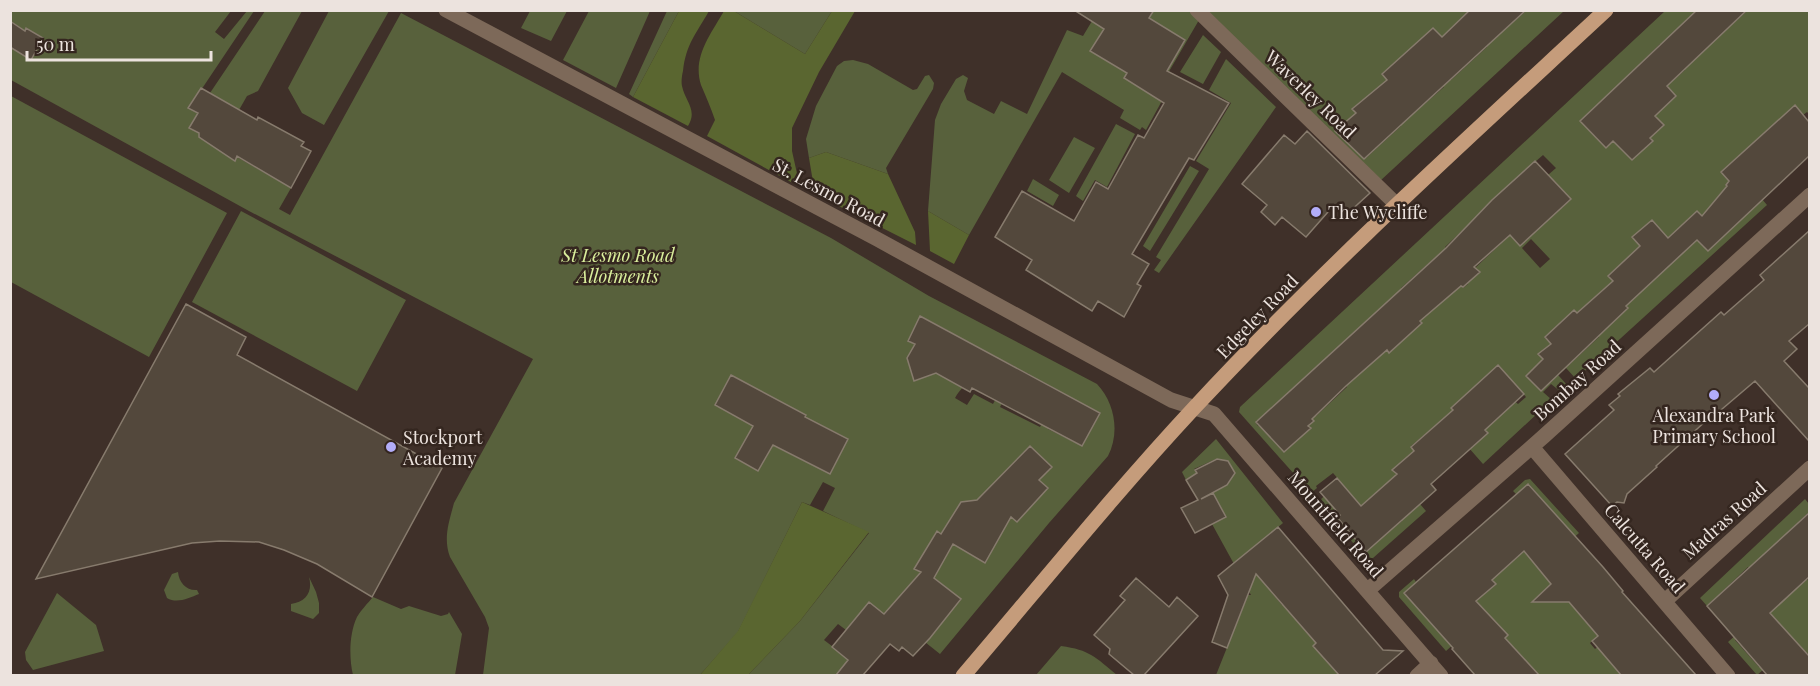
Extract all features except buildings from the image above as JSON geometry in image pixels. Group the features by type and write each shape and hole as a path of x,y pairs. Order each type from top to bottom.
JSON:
{"main road":[{"name":"Edgeley Road","path":"963,675 1194,408 1293,306 1397,205 1606,10"}],"street":[{"name":"St. Lesmo Road","path":"447,10 877,238 1171,400 1194,408"},
{"name":"Waverley Road","path":"1197,10 1397,205"},
{"name":"Bombay Road","path":"1368,590 1532,447 1809,195"},
{"name":"Mountfield Road","path":"1194,408 1215,414 1441,675"},
{"name":"Calcutta Road","path":"1532,447 1728,675"},
{"name":"Madras Road","path":"1665,601 1809,468"},
{"path":"1417,675 1431,663"}],"green space":[{"path":"530,10 567,11 551,41 521,28"},
{"name":"St Lesmo Road Allotments","path":"11,11 231,11 215,32 224,39 247,11 254,11 189,108 198,113 189,128 199,133 199,137 205,141 247,139 237,157 291,188 279,209 290,215 401,13 831,238 929,296 1097,384 1112,409 1115,428 1112,447 1108,456 940,654 886,611 870,630 854,636 838,624 824,640 849,659 838,675 748,675 800,621 869,533 823,511 835,488 823,482 810,505 802,502 738,632 700,675 483,675 489,628 450,557 447,543 448,530 454,503 533,359 249,211 11,80 11,44 31,60 43,38 15,24 11,32","holes":["920,316 949,331 945,337 908,358 915,344 908,341","994,356 1014,366 993,404 974,394 967,405 955,398 964,386","1019,370 1029,374 1026,379 1059,391 1040,427 1000,407","731,375 775,399 759,429 715,405","1064,400 1079,402 1100,413 1082,446 1048,429","788,406 806,415 803,421 831,430 848,439 830,474 769,443","745,441 768,454 758,471 735,458","1017,460 1048,488 1019,509 1024,514 1017,522 985,492","969,501 975,505 947,555 929,544 936,532 941,534 961,502","932,576 961,599 930,638 915,592 909,586 916,577 924,583"]},
{"path":"265,11 302,11 258,91 247,96 239,110 210,93"},
{"path":"329,11 389,11 324,125 302,113 288,88"},
{"path":"589,11 650,11 616,88 563,60"},
{"path":"667,11 679,11 633,97 629,94"},
{"path":"679,11 709,11 692,40 684,62 682,84 692,115 688,126 633,97"},
{"path":"724,11 734,11 805,54 832,11 855,11 819,72 792,128 792,151 800,187 707,136 715,120 701,85 699,65 704,46"},
{"path":"734,11 832,11 805,54"},
{"path":"1098,11 1104,29 1091,51 1167,70 1185,40 1149,19 1151,14 1145,11 1190,11 1199,20 1157,92 1164,97 1146,130 1142,127 1140,130 1120,118 1124,110 1062,72 969,235 928,211 935,120 941,104 956,79 963,75 968,78 964,91 967,100 994,114 1001,101 1027,114 1067,30 1083,36"},
{"path":"1206,11 1470,11 1467,14 1493,40 1526,11 1564,11 1380,181","holes":["1461,19 1487,47 1451,80 1417,43 1433,28 1442,37","1417,59 1444,87 1407,119 1380,91 1390,82 1382,74 1391,66","1374,98 1401,126 1366,158 1338,129 1356,113 1352,109 1362,100"]},
{"path":"1665,11 1697,11 1704,50 1723,33 1701,11 1725,31 1747,11 1809,11 1809,114 1807,112 1803,115 1795,106 1747,166 1739,156 1721,172 1729,181 1726,185 1762,199 1767,205 1576,379 1547,347 1539,354 1568,386 1561,392 1551,384 1543,392 1552,400 1483,464 1441,421 1411,446 1428,467 1401,462 1393,470 1400,478 1395,476 1387,483 1420,504 1426,511 1373,558 1366,558 1318,502 1340,481 1333,473 1316,486 1317,488 1311,493 1239,412 1240,407","holes":["1660,44 1685,70 1667,86 1676,96 1665,106 1625,79","1597,105 1613,141 1606,148 1580,121","1543,155 1556,168 1548,175 1571,199 1562,208 1535,162","1719,199 1740,221 1708,251 1684,223 1697,211 1702,216","1482,212 1507,238 1475,268 1480,272 1474,277 1445,247","1652,220 1682,254 1662,272 1633,237","1531,239 1550,259 1540,268 1522,248","1635,251 1631,301 1608,276","1439,254 1468,284 1463,288 1459,283 1426,315 1401,288","1607,286 1628,308 1601,334 1580,311","1574,310 1599,337 1570,364 1545,338","1422,323 1389,353 1362,325","1322,362 1347,387 1316,416 1291,391","1498,366 1526,397 1518,404 1512,399 1482,426 1488,433 1452,408","1261,418 1314,421 1308,426 1310,428 1262,428 1257,425 1256,421","1379,494 1402,521 1366,551 1337,517 1349,507 1355,514"]},
{"path":"1203,35 1221,52 1203,84 1180,72"},
{"path":"1226,59 1276,107 1159,273 1154,270 1161,260 1156,257 1209,169 1196,161 1231,103 1209,90"},
{"path":"853,60 868,64 913,90 917,89 925,76 929,75 934,83 933,89 886,168 888,174 826,152 809,158 806,139 816,106 837,66 844,61"},
{"path":"11,96 227,213 149,357 11,282"},
{"path":"1116,124 1135,134 1107,187 1095,180 1083,201 1076,196"},
{"path":"1074,137 1095,148 1069,193 1049,180"},
{"path":"826,152 888,174 915,232 916,245 815,194 809,158"},
{"path":"1190,166 1199,171 1150,251 1143,246"},
{"path":"1033,179 1059,195 1053,206 1027,191"},
{"path":"241,211 406,300 357,391 192,302"},
{"path":"928,211 969,235 954,264 930,251"},
{"path":"1216,439 1283,523 1250,550 1272,593 1282,605 1293,596 1326,635 1314,645 1342,675 1216,675 1248,595 1251,595 1212,524 1226,517 1212,493 1235,473 1228,461 1218,463 1216,459 1194,469 1197,473 1186,480 1182,472"},
{"path":"1530,479 1579,533 1563,547 1545,576 1551,584 1581,595 1570,603 1598,636 1590,643 1595,649 1615,633 1614,667 1620,674 1647,672 1643,675 1519,675 1516,672 1527,662 1516,650 1506,659 1496,646 1508,635 1494,621 1463,636 1446,651 1399,597 1399,592 1414,579 1416,582 1405,593 1489,590 1496,584 1483,569 1505,568 1518,557 1509,547 1560,520 1529,484 1517,495 1513,491 1525,480"},
{"path":"1805,499 1809,504 1809,512 1789,531 1809,553 1809,570 1804,563 1808,559 1786,534 1763,555 1795,590 1807,579 1809,582 1809,652 1799,661 1787,650 1757,675 1728,642 1747,625 1763,582 1748,567 1707,606 1700,598","holes":["1771,615 1788,633 1782,639 1786,644 1759,667 1735,640 1761,616"]},
{"path":"802,502 869,532 800,621 748,675 700,675 738,631"},
{"path":"178,572 184,586 197,590 199,594 179,600 167,598 164,590 172,574"},
{"path":"309,577 319,603 319,613 313,619 291,611 291,604 304,599 309,592"},
{"path":"57,593 96,625 104,651 33,670 26,660 25,652"},
{"path":"373,597 401,609 409,606 441,616 449,612 462,634 455,675 353,675 350,654 352,631 357,617"},
{"path":"1061,646 1092,655 1117,675 1036,675"}],"place":[{"name":"The Wycliffe","path":"1316,212"},
{"name":"Alexandra Park Primary School","path":"1714,395"},
{"name":"Stockport Academy","path":"391,447"}]}
